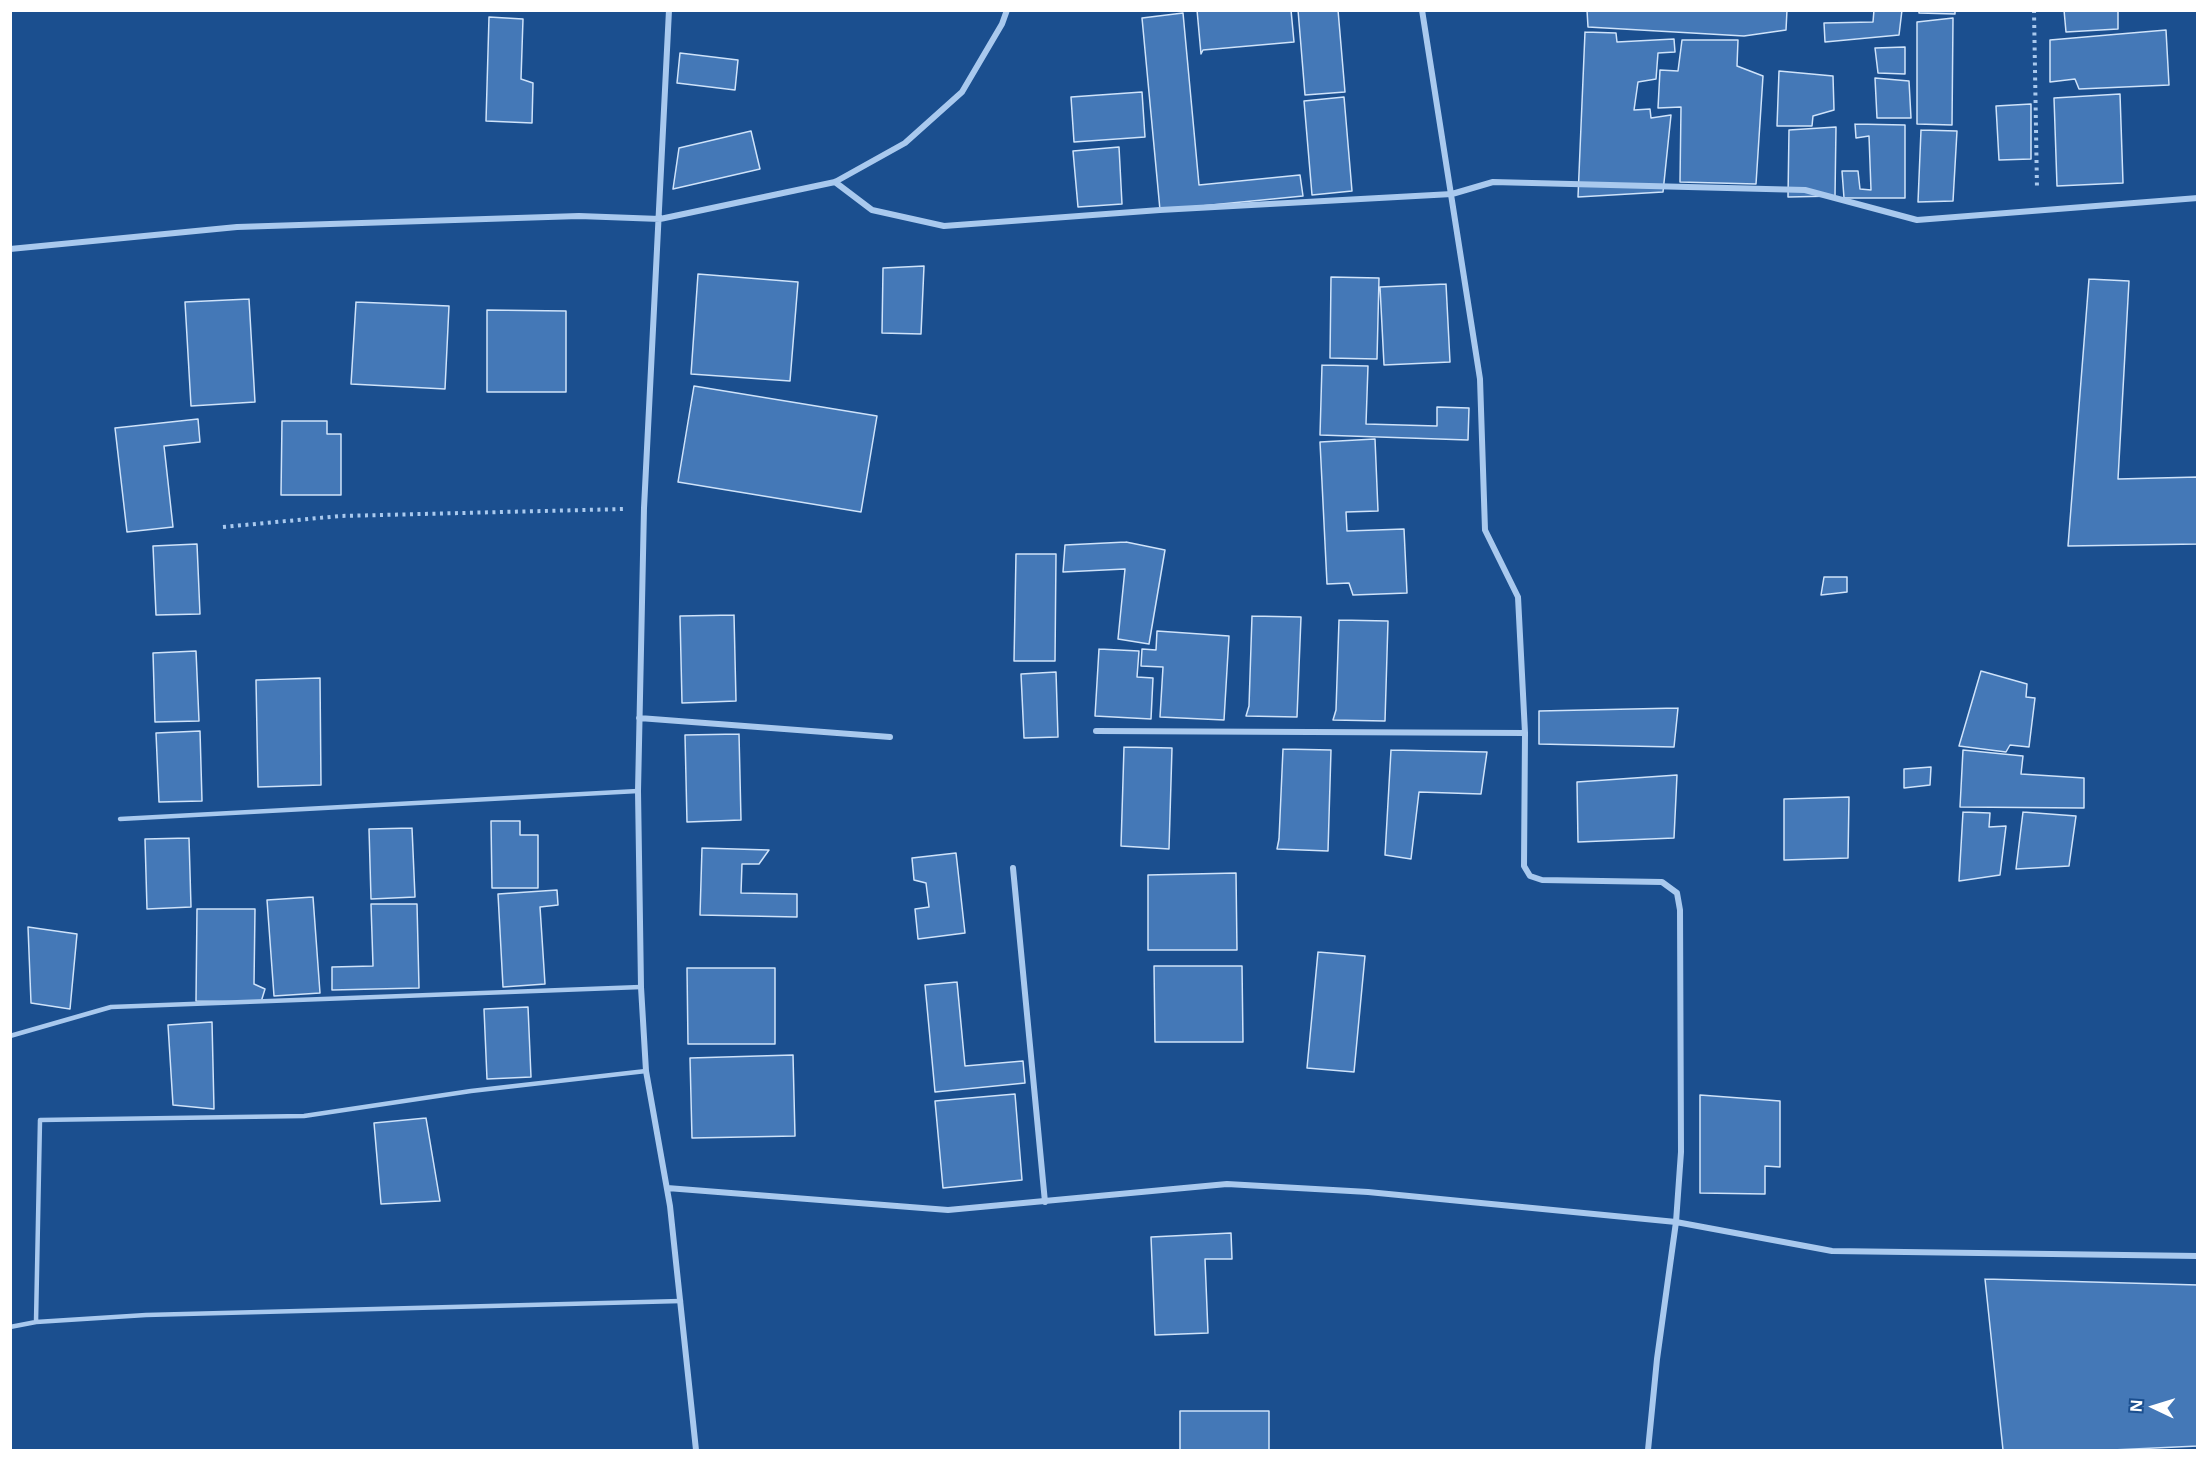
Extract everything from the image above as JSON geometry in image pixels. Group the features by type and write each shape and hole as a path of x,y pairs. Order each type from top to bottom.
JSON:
{"street":[{"path":"669,10 644,508 638,791 641,987 646,1071 668,1188 696,1450"},
{"path":"10,249 237,227 579,216 660,219 835,182 904,143 962,92 1002,24 1007,10"},
{"path":"1422,10 1480,379 1485,530 1518,597 1525,733 1524,866 1530,876 1542,880 1662,882 1677,893 1680,910 1681,1152 1676,1222 1657,1359 1648,1450"},
{"path":"835,182 872,210 944,226 1160,210 1452,194 1493,182 1804,190 1917,220 2198,198"},
{"path":"639,718 890,737"},
{"path":"1096,730 1525,733"},
{"path":"1013,868 1045,1202"},
{"path":"668,1188 948,1210 1227,1184 1368,1192 1676,1222 1832,1251 2198,1256"}],"lane":[{"path":"120,819 638,791"},
{"path":"10,1036 111,1007 641,987"},
{"path":"36,1322 40,1120 304,1116 471,1091 646,1071"},
{"path":"10,1327 36,1322 146,1315 681,1301"}],"path":[{"path":"2034,10 2038,210"},
{"path":"223,527 340,516 644,508"}],"building":[{"path":"1197,10 1291,10 1294,42 1203,50 1201,54"},
{"path":"1298,10 1338,10 1345,92 1305,95"},
{"path":"1587,10 1787,10 1786,30 1744,36 1588,27"},
{"path":"1874,10 1902,10 1899,35 1825,42 1824,23 1873,22"},
{"path":"1919,10 1955,10 1955,14 1919,13"},
{"path":"2064,10 2118,10 2118,29 2066,32"},
{"path":"1183,13 1199,185 1300,175 1303,196 1160,210 1142,18"},
{"path":"489,17 523,19 521,79 533,83 532,123 486,121"},
{"path":"1953,18 1952,125 1917,124 1917,22"},
{"path":"2166,30 2169,85 2079,89 2075,79 2050,82 2050,40"},
{"path":"1585,32 1616,33 1617,42 1674,39 1675,52 1658,53 1656,79 1638,82 1634,110 1650,109 1651,118 1671,115 1663,192 1578,197"},
{"path":"1682,40 1738,40 1737,66 1763,76 1756,184 1680,182 1681,107 1658,108 1660,70 1678,71"},
{"path":"1905,47 1905,74 1878,73 1875,48"},
{"path":"680,53 738,60 735,90 677,83"},
{"path":"1779,71 1833,76 1834,110 1813,116 1812,126 1777,126"},
{"path":"1875,78 1909,81 1911,118 1877,118"},
{"path":"1142,92 1145,137 1074,142 1071,97"},
{"path":"2120,94 2123,183 2057,186 2054,98"},
{"path":"1344,97 1352,191 1312,195 1304,101"},
{"path":"2031,104 2031,159 1999,160 1996,106"},
{"path":"1855,124 1905,125 1905,198 1844,198 1842,171 1858,171 1860,189 1871,190 1869,136 1856,138"},
{"path":"1836,127 1835,196 1788,197 1789,130"},
{"path":"1921,130 1957,131 1953,201 1918,202"},
{"path":"751,131 760,169 673,189 679,148"},
{"path":"1119,147 1122,204 1078,207 1073,151"},
{"path":"924,266 921,334 882,333 883,268"},
{"path":"698,274 798,282 790,381 691,374"},
{"path":"1331,277 1379,278 1377,359 1330,358"},
{"path":"2089,279 2129,281 2118,479 2198,477 2198,544 2068,546"},
{"path":"1446,284 1450,362 1384,365 1380,287"},
{"path":"249,299 255,402 191,406 185,302"},
{"path":"356,302 449,306 445,389 351,384"},
{"path":"487,310 566,311 566,392 487,392"},
{"path":"1322,365 1368,366 1366,424 1437,426 1437,407 1469,408 1468,440 1320,435"},
{"path":"694,386 877,416 861,512 678,482"},
{"path":"198,419 200,442 164,446 173,527 127,532 115,428"},
{"path":"282,421 327,421 327,434 341,434 341,495 281,495"},
{"path":"1375,439 1378,511 1346,512 1347,531 1404,529 1407,593 1353,595 1349,583 1327,584 1320,442"},
{"path":"1126,542 1165,550 1149,644 1118,639 1125,569 1063,572 1065,545"},
{"path":"197,544 200,614 156,615 153,546"},
{"path":"1016,554 1056,554 1055,661 1014,661"},
{"path":"1824,577 1847,577 1847,592 1821,595"},
{"path":"734,615 736,701 682,703 680,616"},
{"path":"1252,616 1301,617 1297,717 1246,716 1249,706"},
{"path":"1339,620 1388,621 1385,721 1333,720 1336,710"},
{"path":"1157,631 1229,636 1224,720 1160,717 1163,667 1141,666 1142,649 1156,650"},
{"path":"1099,649 1139,651 1137,677 1153,678 1151,719 1095,716"},
{"path":"196,651 199,721 155,722 153,653"},
{"path":"1981,671 2027,684 2026,697 2035,698 2029,747 2010,745 2006,752 1959,746"},
{"path":"1056,672 1058,737 1024,738 1021,674"},
{"path":"320,678 321,785 258,787 256,680"},
{"path":"1678,708 1674,747 1539,744 1539,711"},
{"path":"200,731 202,801 159,802 156,733"},
{"path":"739,734 741,820 687,822 685,735"},
{"path":"1124,747 1172,748 1169,849 1121,846"},
{"path":"1283,749 1331,750 1328,851 1277,849"},
{"path":"1391,750 1487,752 1481,794 1419,792 1411,859 1385,855"},
{"path":"1963,750 2023,756 2021,774 2084,778 2084,808 1960,807"},
{"path":"1931,767 1930,785 1904,788 1904,769"},
{"path":"1677,775 1674,838 1578,842 1577,782"},
{"path":"1849,797 1848,858 1784,860 1784,799"},
{"path":"1963,812 1990,813 1989,827 2006,826 2000,875 1959,881"},
{"path":"2023,812 2076,816 2069,866 2016,869"},
{"path":"491,821 520,821 520,835 538,835 538,888 492,888"},
{"path":"412,828 415,897 371,899 369,829"},
{"path":"189,838 191,907 147,909 145,839"},
{"path":"702,848 769,850 759,864 742,864 741,893 797,894 797,917 700,915"},
{"path":"956,853 965,933 918,939 915,909 929,907 926,883 914,880 912,858"},
{"path":"1236,873 1237,950 1148,950 1148,875"},
{"path":"557,890 558,905 540,907 545,984 503,987 498,894"},
{"path":"313,897 320,993 274,996 267,900"},
{"path":"371,904 417,904 419,988 332,990 332,967 373,966"},
{"path":"197,909 255,909 254,984 265,989 261,1002 196,1001"},
{"path":"28,927 77,934 70,1009 31,1003"},
{"path":"1318,952 1365,956 1354,1072 1307,1068"},
{"path":"1154,966 1242,966 1243,1042 1155,1042"},
{"path":"687,968 775,968 775,1044 688,1044"},
{"path":"957,982 965,1066 1023,1061 1025,1083 935,1092 925,985"},
{"path":"528,1007 531,1077 487,1079 484,1009"},
{"path":"212,1022 214,1109 173,1105 168,1025"},
{"path":"793,1055 795,1136 692,1138 690,1058"},
{"path":"1015,1094 1022,1180 943,1188 935,1101"},
{"path":"1700,1095 1780,1101 1780,1167 1765,1166 1765,1194 1700,1193"},
{"path":"426,1118 440,1201 381,1204 374,1123"},
{"path":"1231,1233 1232,1259 1205,1259 1208,1333 1155,1335 1151,1237"},
{"path":"1985,1279 2198,1285 2198,1446 2112,1450 2003,1450"},
{"path":"1180,1411 1269,1411 1269,1450 1180,1450"}]}
